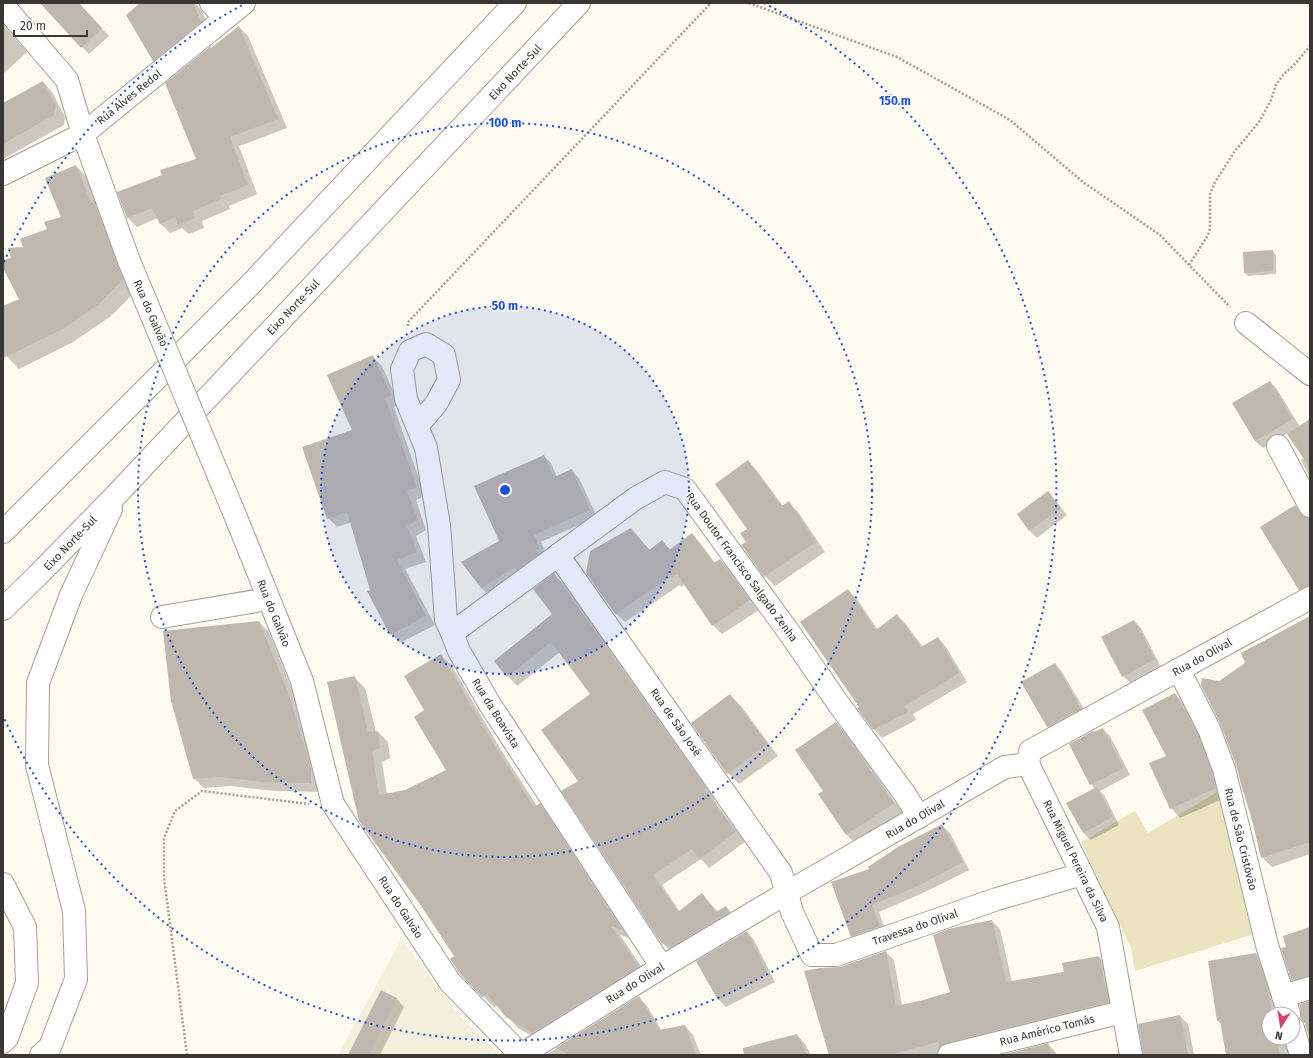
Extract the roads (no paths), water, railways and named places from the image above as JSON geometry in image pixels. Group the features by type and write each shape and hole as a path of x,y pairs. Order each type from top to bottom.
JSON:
{"main road":[{"name":"Rua Alves Redol","path":"3,174 83,134 218,10 244,3"},
{"path":"3,532 249,286 515,3"},
{"name":"Eixo Norte-Sul","path":"3,609 118,492 579,3"},
{"name":"Rua do Galvão","path":"3,5 67,80 83,134 129,261 235,515 302,681 333,804 450,982 521,1055"},
{"path":"1246,323 1310,374"},
{"name":"Rua da Boavista","path":"417,426 436,404 449,380 444,355 426,344 410,351 402,368 406,399 417,426 426,448 439,525 446,620 459,651 489,703 662,967"},
{"path":"1278,446 1310,506"},
{"name":"Rua Doutor Francisco Salgado Zenha","path":"452,633 636,498 665,482 685,489 904,793 919,817"},
{"path":"41,1055 50,1047 76,979 74,910 38,765 38,684 71,595 118,492"},
{"name":"Rua de São José","path":"558,555 781,873 788,892"},
{"name":"Rua do Olival","path":"521,1055 662,967 788,892 1005,767 1028,764 1030,751 1310,598"},
{"path":"162,617 268,599"},
{"name":"Rua de São Cristóvão","path":"1179,670 1209,728 1224,769 1267,945 1286,1005"},
{"name":"Rua Miguel Pereira da Silva","path":"1028,764 1108,927 1122,1012 1131,1055"},
{"name":"Travessa do Olival","path":"788,892 792,912 812,955 836,955 997,899 1082,874"},
{"path":"3,884 25,927 27,984 7,1038 3,1042"},
{"path":"1286,1005 1310,988"},
{"name":"Rua Américo Tomás","path":"949,1055 1122,1012"}]}
